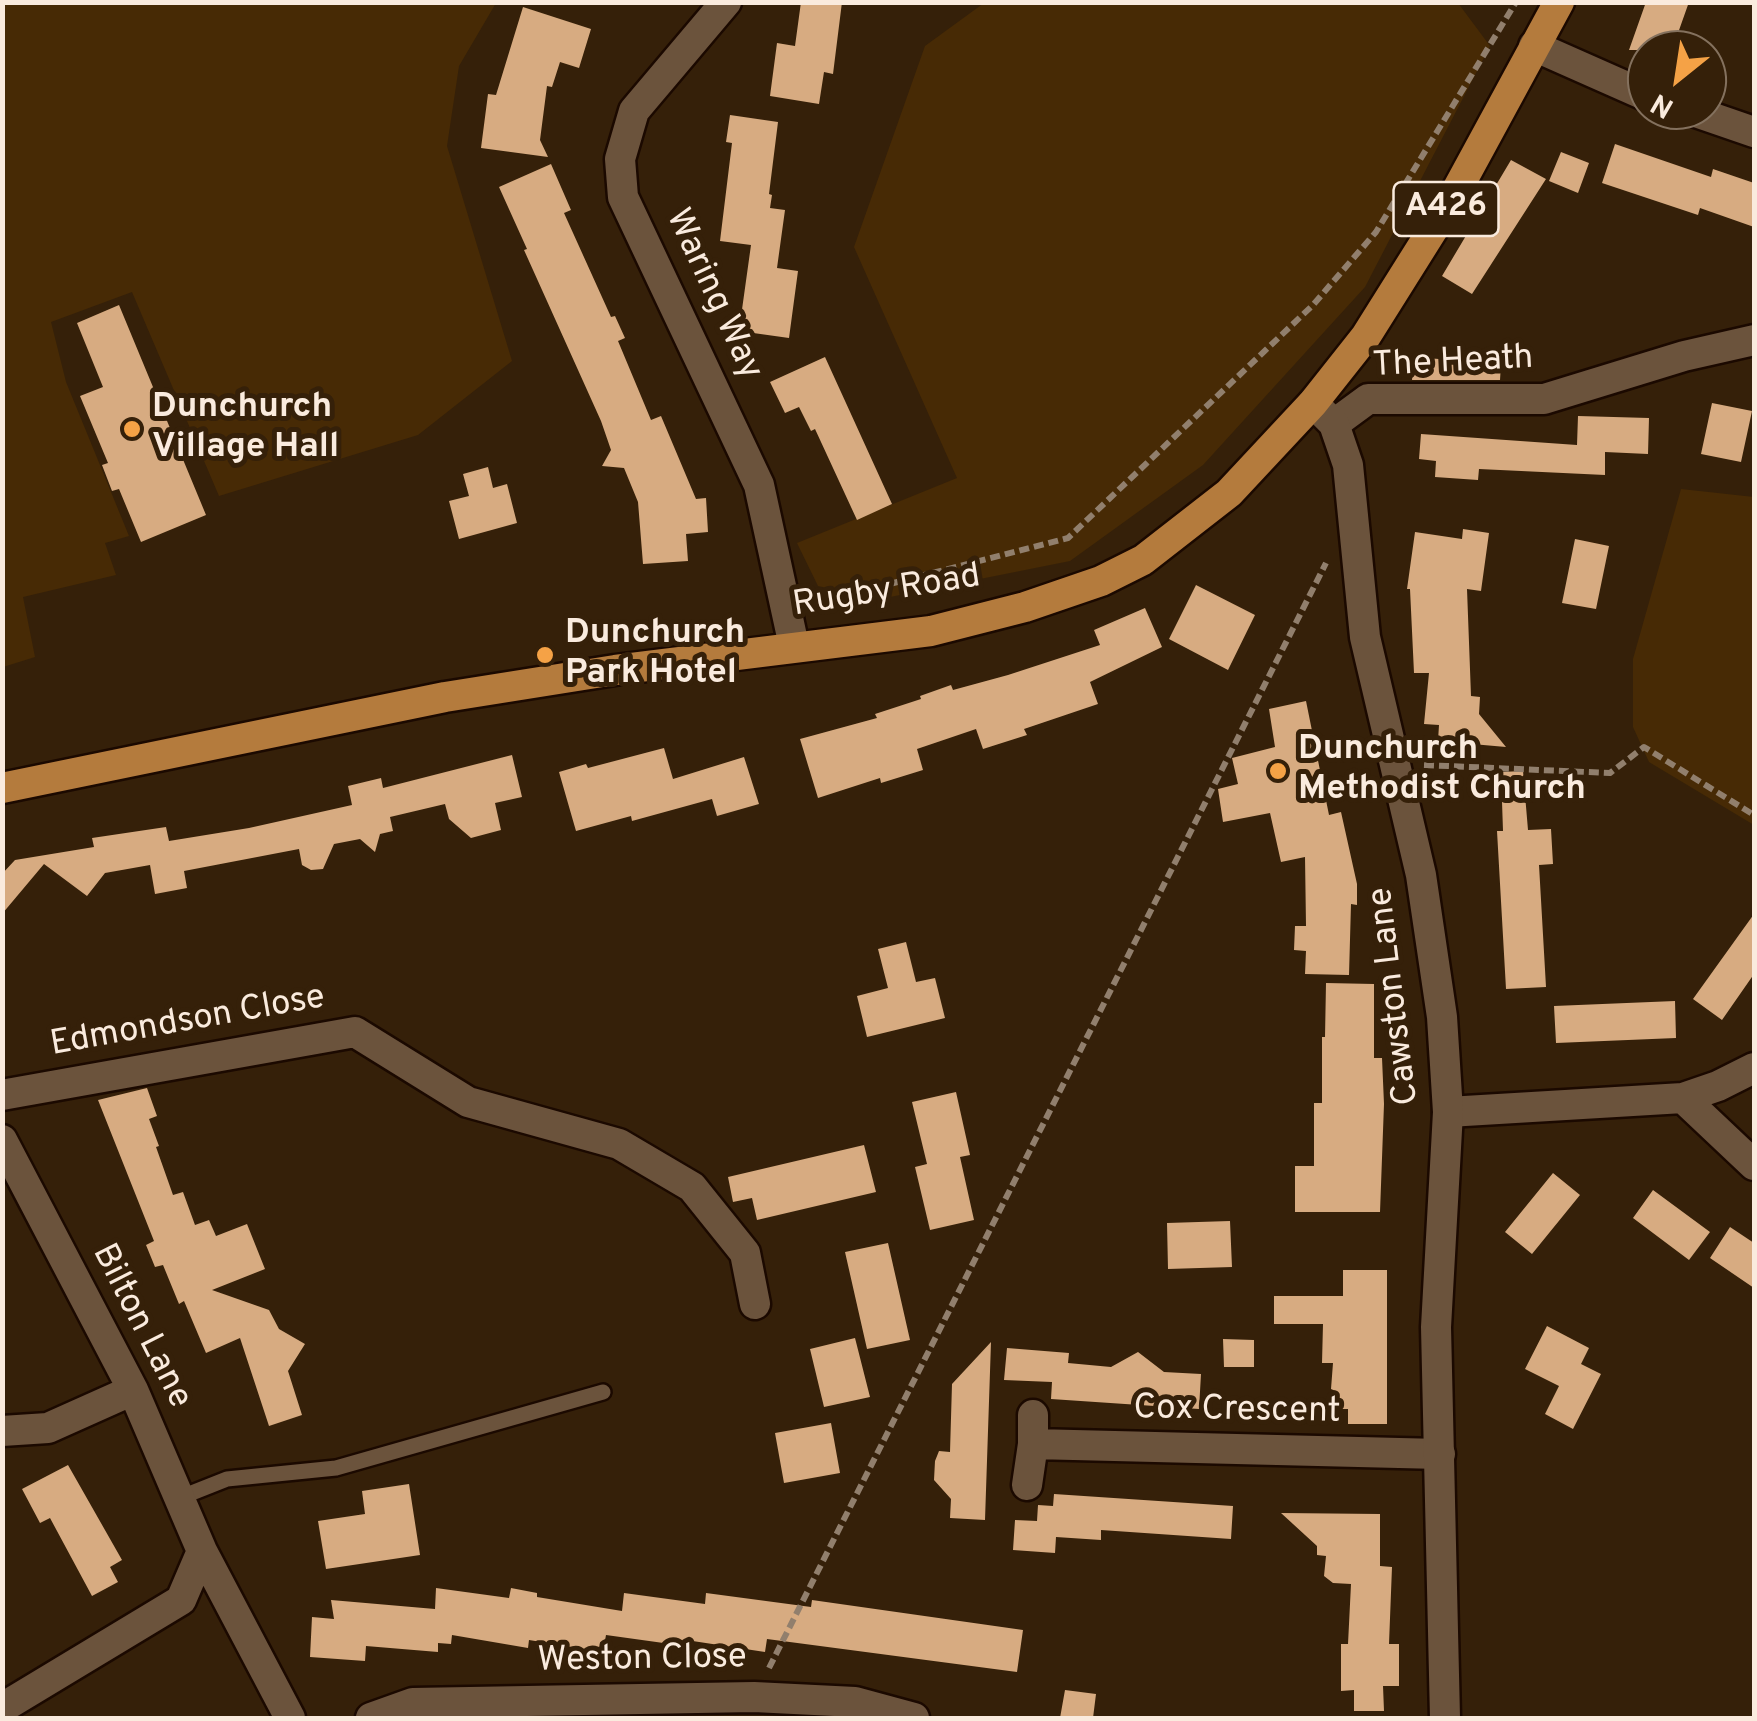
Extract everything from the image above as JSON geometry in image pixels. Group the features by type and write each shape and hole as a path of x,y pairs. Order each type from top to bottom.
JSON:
{"main road":[{"name":"Rugby Road","path":"2,788 445,697 794,646 930,631 1025,608 1100,581 1143,560 1323,413 1452,199 1559,2"}],"street":[{"name":"Waring Way","path":"726,2 634,111 620,159 623,197 759,485 794,646"},
{"path":"1534,46 1627,87"},
{"path":"1727,123 1754,132"},
{"name":"The Heath","path":"1323,413 1368,399 1544,399 1684,356 1754,340"},
{"name":"Cawston Lane","path":"1323,413 1348,465 1365,637 1421,875 1442,1017 1448,1112 1436,1327 1446,1718"},
{"name":"Edmondson Close","path":"2,1095 355,1032 468,1102 619,1144 692,1187 745,1252 755,1304"},
{"path":"1448,1112 1683,1098 1754,1068"},
{"path":"1683,1098 1754,1165"},
{"name":"Bilton Lane","path":"2,1140 133,1390 202,1551 290,1718"},
{"path":"2,1431 48,1428 133,1390"},
{"name":"Cox Crescent","path":"1027,1485 1033,1430 1440,1454"},
{"path":"2,1708 181,1600 202,1551"},
{"name":"Weston Close","path":"371,1718 413,1704 754,1696 854,1702 914,1718"}],"lane":[{"path":"179,1498 226,1479 336,1468 603,1392"}],"path":[{"path":"786,611 1068,538 1313,305 1376,232 1516,2"},
{"path":"754,1696 1327,561 1354,552"},
{"path":"1393,764 1610,773 1644,746 1754,815"}],"shaded area":[{"path":"3,2 496,3 459,66 447,146 512,361 418,435 219,496 132,292 51,322 66,382 129,536 105,543 116,575 23,597 35,657 3,667"},
{"path":"984,3 1458,3 1490,46 1365,287 1203,465 1070,561 880,599 818,586 797,543 957,478 854,247 925,46"},
{"path":"1681,489 1754,497 1754,825 1649,762 1633,727 1633,659"}],"building":[{"path":"801,2 842,2 833,74 824,72 819,104 770,96 777,43 795,46"},
{"path":"1646,2 1689,2 1679,30 1636,30"},
{"path":"523,7 591,29 579,68 560,62 552,87 547,86 540,140 548,157 481,148 488,94 496,95"},
{"path":"730,115 778,122 769,194 770,208 785,210 777,268 798,271 789,338 739,331 751,245 720,241 732,143 726,142"},
{"path":"1615,144 1711,177 1713,169 1754,183 1754,227 1700,208 1698,215 1602,183"},
{"path":"1561,152 1589,163 1578,193 1549,181"},
{"path":"1511,160 1546,179 1472,294 1442,276"},
{"path":"551,164 571,210 564,213 611,317 615,316 625,338 618,341 651,420 661,416 696,499 706,498 708,532 686,534 688,561 643,564 638,502 624,468 602,466 611,450 601,421 499,187"},
{"name":"Dunchurch Village Hall","path":"119,305 206,515 141,542 119,489 112,491 102,465 108,463 80,396 103,387 77,323"},
{"path":"825,357 892,504 857,520 815,429 811,431 799,407 785,413 770,382"},
{"path":"1414,357 1501,364 1500,380 1412,380"},
{"path":"1712,403 1752,411 1741,462 1701,454"},
{"path":"1578,416 1649,418 1648,454 1605,452 1605,475 1479,469 1478,480 1435,477 1436,461 1419,459 1421,434 1577,445"},
{"path":"488,467 493,488 507,484 517,523 459,539 449,501 469,496 463,474"},
{"path":"1463,529 1489,533 1481,591 1467,589 1471,696 1480,697 1479,714 1506,747 1438,741 1439,725 1424,724 1429,673 1414,673 1407,589 1415,532 1462,539"},
{"path":"1575,539 1609,546 1596,609 1562,603"},
{"path":"1196,585 1255,615 1228,670 1169,639"},
{"path":"1145,608 1162,647 1090,682 1098,704 1024,729 1027,735 983,749 976,729 917,749 923,770 881,783 880,778 818,798 800,739 877,718 875,714 951,685 953,690 1100,645 1094,630"},
{"path":"1306,701 1329,815 1341,812 1357,884 1357,905 1351,904 1349,975 1305,974 1306,951 1294,950 1295,926 1306,926 1305,857 1281,862 1270,813 1223,822 1218,789 1238,784 1232,758 1275,747 1269,709"},
{"path":"664,748 673,779 744,757 759,804 717,816 712,799 632,821 631,816 576,831 559,772"},
{"path":"512,755 522,797 495,803 501,830 471,838 449,819 445,804 390,817 393,831 380,834 375,852 360,839 334,844 323,869 311,870 302,865 299,849 184,871 187,888 155,894 150,865 105,873 87,896 44,864 2,914 2,874 15,860 94,847 92,838 166,827 169,841 249,828 352,805 348,786 381,778 383,788"},
{"path":"1523,771 1528,830 1551,829 1553,864 1539,865 1546,987 1506,989 1497,831 1503,831 1501,772"},
{"path":"1754,914 1754,974 1722,1020 1693,999"},
{"path":"906,942 916,982 935,978 945,1018 867,1037 857,996 888,988 878,949"},
{"path":"1326,983 1374,984 1374,1058 1382,1058 1384,1104 1380,1212 1295,1212 1295,1166 1314,1166 1314,1103 1322,1103"},
{"path":"1675,1001 1676,1038 1556,1043 1554,1006"},
{"path":"147,1088 157,1116 149,1119 173,1195 183,1192 195,1225 209,1220 216,1236 247,1224 265,1269 212,1290 269,1310 279,1329 305,1344 288,1371 302,1415 269,1426 240,1338 206,1353 184,1301 179,1304 163,1265 155,1267 146,1245 154,1241 98,1100"},
{"path":"956,1092 970,1155 960,1157 974,1220 930,1230 915,1167 927,1164 912,1102"},
{"path":"864,1145 876,1192 757,1220 752,1198 733,1202 728,1177"},
{"path":"1553,1173 1580,1195 1532,1254 1505,1232"},
{"path":"1653,1190 1710,1232 1689,1260 1633,1218"},
{"path":"1230,1221 1232,1267 1168,1269 1167,1223"},
{"path":"1730,1227 1754,1243 1754,1288 1710,1258"},
{"path":"888,1243 910,1340 867,1349 845,1252"},
{"path":"1343,1270 1387,1270 1387,1424 1348,1424 1348,1409 1339,1409 1338,1392 1331,1389 1333,1363 1322,1363 1323,1324 1274,1324 1274,1296 1343,1296"},
{"path":"1547,1326 1589,1348 1581,1364 1601,1374 1573,1429 1545,1414 1559,1386 1525,1369"},
{"path":"855,1338 870,1397 824,1407 810,1349"},
{"path":"1223,1339 1254,1340 1254,1367 1224,1367"},
{"path":"991,1342 985,1520 950,1518 951,1499 934,1480 939,1451 950,1452 952,1384"},
{"path":"1007,1348 1069,1353 1068,1363 1111,1367 1138,1352 1164,1372 1201,1374 1199,1409 1051,1399 1052,1382 1004,1380"},
{"path":"831,1423 840,1473 784,1483 775,1433"},
{"path":"68,1465 122,1560 110,1567 118,1582 92,1596 50,1518 40,1523 22,1489"},
{"path":"409,1484 420,1555 326,1569 318,1521 365,1514 362,1491"},
{"path":"1054,1494 1233,1506 1231,1539 1101,1530 1101,1540 1056,1537 1055,1553 1013,1550 1015,1520 1037,1521 1038,1505 1053,1506"},
{"path":"1281,1513 1380,1514 1380,1566 1392,1567 1389,1644 1399,1644 1399,1686 1383,1686 1384,1711 1354,1711 1354,1690 1341,1691 1341,1644 1348,1644 1351,1584 1333,1583 1324,1576 1326,1556 1317,1555 1317,1546"},
{"path":"436,1588 509,1598 511,1588 537,1593 537,1597 622,1611 624,1593 705,1604 706,1593 811,1607 812,1600 1023,1630 1017,1672 767,1639 765,1652 686,1640 685,1646 606,1635 603,1652 529,1640 528,1648 452,1635 451,1644 438,1643 438,1652 366,1646 365,1661 310,1657 312,1617 334,1619 331,1600 435,1609"},
{"path":"1065,1690 1096,1694 1093,1718 1060,1718"}],"place":[{"name":"Dunchurch Village Hall","path":"132,429"},
{"name":"Dunchurch Park Hotel","path":"545,655"},
{"name":"Dunchurch Methodist Church","path":"1278,771"}]}
